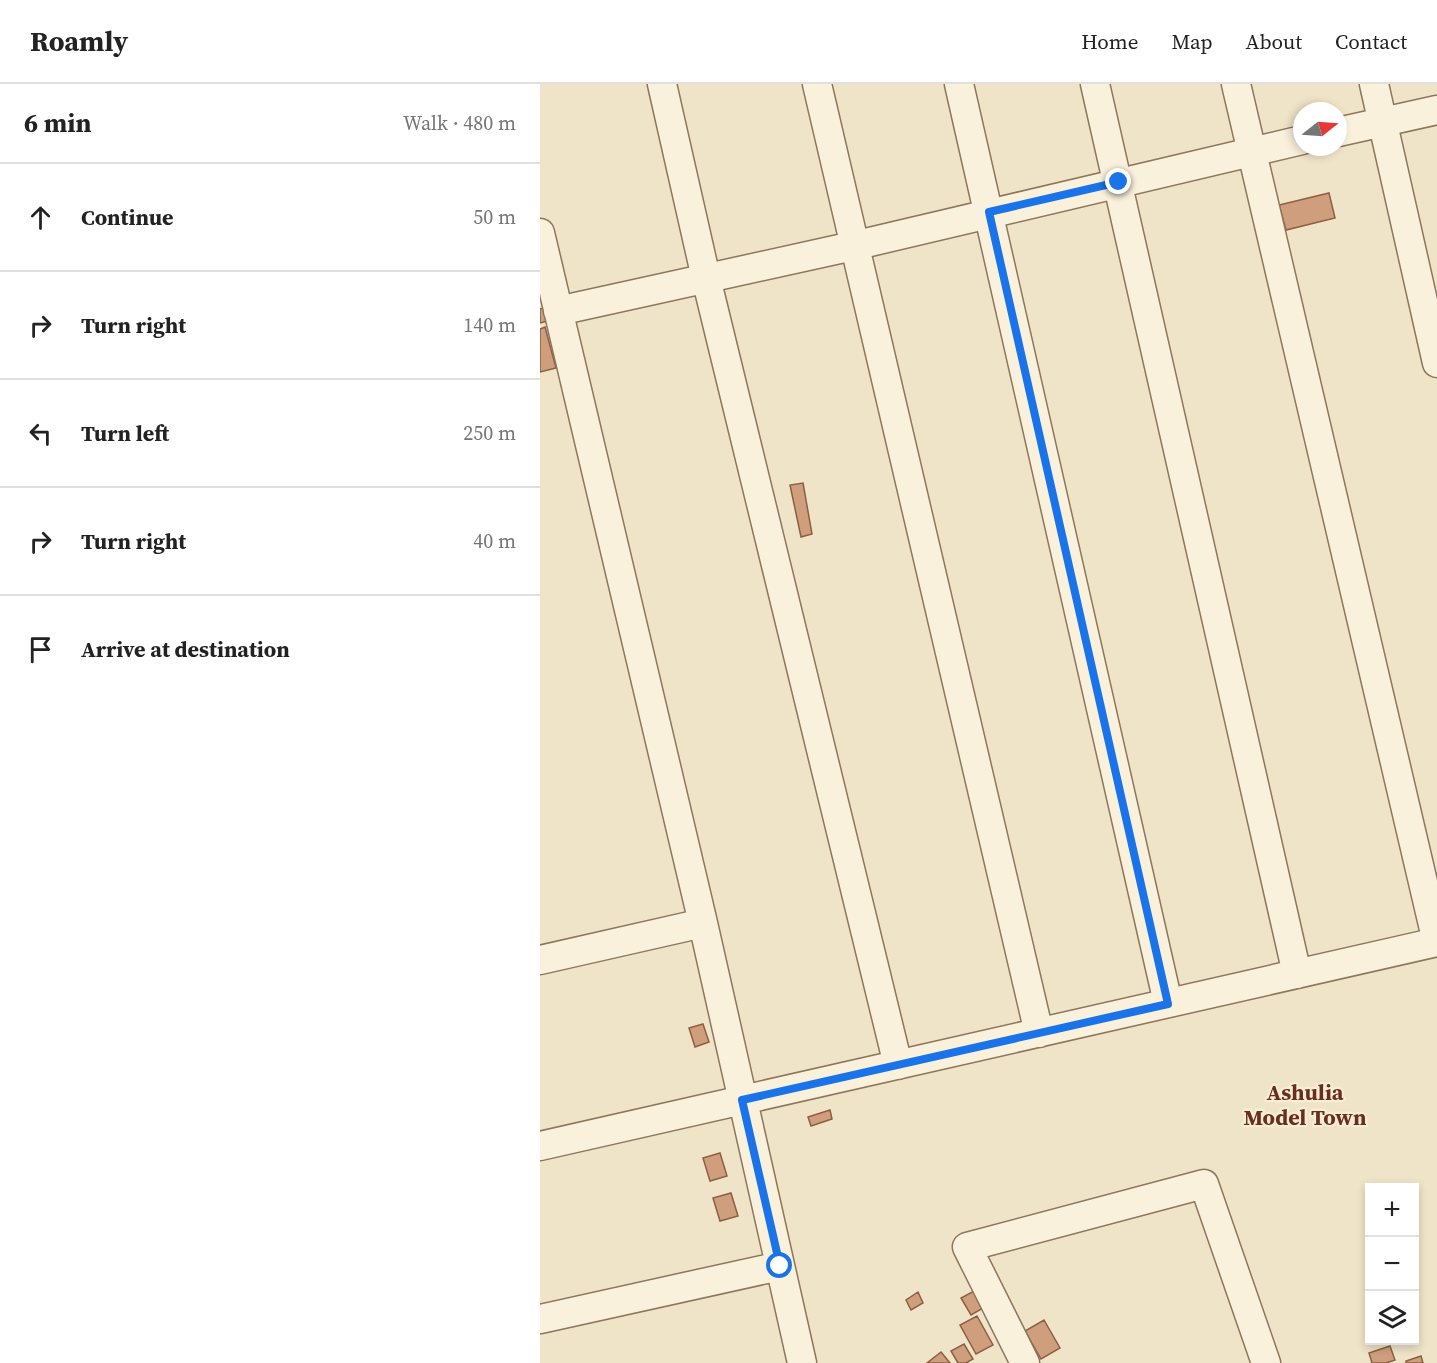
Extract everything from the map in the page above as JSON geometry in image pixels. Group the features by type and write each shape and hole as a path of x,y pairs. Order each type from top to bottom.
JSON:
{"street":[{"path":"662,84 706,278 898,1065"},
{"path":"817,84 853,246 1039,1033"},
{"path":"959,84 1168,1004"},
{"path":"1095,84 1297,974"},
{"path":"540,1146 1437,942 1236,84"},
{"path":"1374,84 1437,363"},
{"path":"1347,130 1437,111"},
{"path":"558,311 853,246 1293,142"},
{"path":"540,233 702,923 802,1363"},
{"path":"541,955 702,923"},
{"path":"1025,1363 967,1248 1204,1184 1266,1363"},
{"path":"540,1319 780,1266"}],"building":[{"path":"1329,193 1335,218 1286,230 1279,205"},
{"path":"544,308 548,321 540,323 540,309"},
{"path":"545,327 556,368 540,372 540,329"},
{"path":"803,483 812,534 801,537 790,485"},
{"path":"703,1024 709,1042 695,1047 689,1028"},
{"path":"830,1110 832,1119 811,1126 808,1117"},
{"path":"720,1153 727,1176 710,1181 703,1158"},
{"path":"731,1193 738,1216 720,1221 713,1198"},
{"path":"976,1290 985,1307 971,1315 961,1298"},
{"path":"918,1292 923,1303 911,1310 906,1300"},
{"path":"977,1316 993,1345 976,1354 960,1325"},
{"path":"1044,1320 1060,1348 1041,1359 1025,1331"},
{"path":"964,1344 973,1359 966,1363 958,1363 951,1351"},
{"path":"1390,1346 1395,1360 1386,1363 1372,1363 1369,1353"},
{"path":"941,1352 950,1363 927,1363"},
{"path":"1421,1356 1423,1363 1406,1363 1406,1361"}],"district":[{"name":"Ashulia Model Town","path":"1305,1104"}],"route":[{"path":"780,1266 742,1100 1168,1004 989,212 1119,182"}]}
